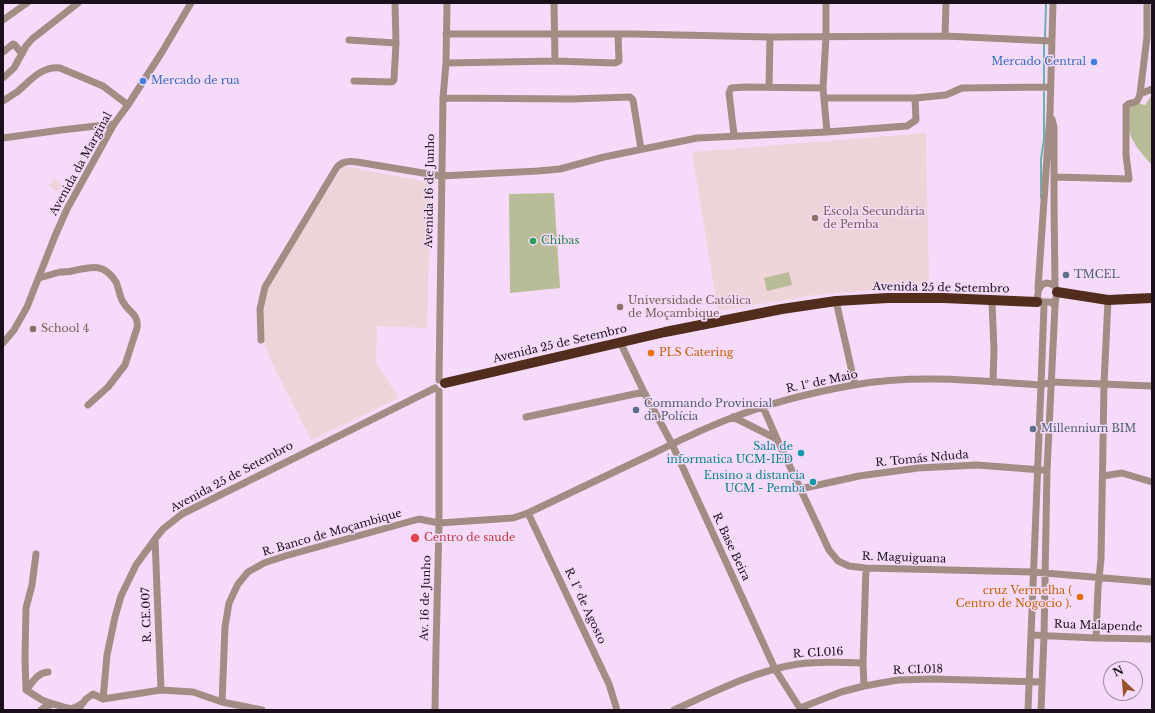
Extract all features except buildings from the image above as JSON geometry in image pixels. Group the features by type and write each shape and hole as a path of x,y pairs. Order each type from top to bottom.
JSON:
{"highway":[{"path":"1056,289 1108,300 1152,298"},
{"name":"Avenida 25 de Setembro","path":"440,386 620,342 782,308 836,301 888,298 943,298 1040,304"}],"street":[{"path":"3,20 27,3"},
{"path":"3,78 14,68 26,46 32,39 78,3"},
{"name":"Avenida da Marginal","path":"3,343 14,330 27,307 55,236 114,124 162,52 191,3"},
{"path":"354,81 392,82 394,78 396,43 395,3"},
{"name":"Avenida 16 de Junho","path":"440,386 441,176 447,3"},
{"path":"554,3 554,61"},
{"path":"826,3 823,88 827,132"},
{"path":"945,36 946,3"},
{"path":"1028,710 1042,385 1040,304 1038,288 1050,113 1052,3"},
{"path":"1054,177 1129,179 1126,155 1126,106 1127,104 1137,102 1140,94 1149,31 1147,3"},
{"path":"446,34 618,34 770,37 945,36 1051,40"},
{"path":"446,62 554,61 615,63 620,61 618,34"},
{"path":"768,87 770,37"},
{"path":"349,40 396,43"},
{"path":"3,52 15,44 22,54"},
{"path":"3,101 36,75 52,67 60,68 103,86 128,104"},
{"path":"824,98 915,98 946,95 962,88 1050,87"},
{"path":"734,136 729,93 731,88 823,88"},
{"path":"1140,94 1152,89"},
{"path":"443,98 572,99 630,97 633,100 641,149"},
{"path":"260,340 260,309 265,287 340,164 348,161 441,176 538,172 560,169 604,157 697,138 827,132 907,126 916,120 915,98"},
{"path":"1041,710 1047,470 1056,289 1054,127 1050,113"},
{"path":"3,138 114,124"},
{"path":"1045,202 1054,203"},
{"path":"39,278 60,272 93,266 100,268 112,276 123,302 136,317 138,322 125,365 108,387 88,405"},
{"path":"1038,288 1043,284 1049,283 1056,289"},
{"path":"1096,638 1101,559 1104,384 1108,300"},
{"path":"836,301 855,385"},
{"path":"992,301 994,382"},
{"path":"1040,304 1044,302 1051,302 1055,306"},
{"name":"R. Base Beira","path":"620,342 644,392 672,444 775,669 800,709"},
{"name":"R. 1º de Maio","path":"439,523 513,518 528,513 672,444 733,417 807,395 855,385 892,381 941,379 1042,385"},
{"path":"1042,385 1051,382 1152,386"},
{"name":"Av. 16 de Junho","path":"435,710 440,386"},
{"name":"Avenida 25 de Setembro","path":"103,699 108,655 115,617 121,596 136,565 163,530 182,514 440,386"},
{"path":"526,417 644,392"},
{"name":"R. Maguiguana","path":"763,407 829,550 838,561 849,566 866,568 1033,572 1152,582"},
{"path":"733,417 777,439"},
{"name":"R. Tomás Nduda","path":"800,489 859,476 918,468 977,465 1047,470"},
{"path":"1103,476 1122,473 1152,482"},
{"name":"R. 1º de Agosto","path":"528,513 609,684 617,710"},
{"name":"R. Banco de Moçambique","path":"222,702 225,627 229,603 238,584 248,572 264,563 285,556 419,519 439,523"},
{"name":"R. CE.007","path":"155,539 161,690"},
{"path":"26,690 26,608 32,585 36,554"},
{"path":"864,686 863,663 866,568"},
{"name":"Rua Malapende","path":"1031,634 1044,636 1152,639"},
{"name":"R. CI.016","path":"674,710 754,675 775,669 798,664 818,662 863,663"},
{"path":"26,690 39,674 42,672 48,672"},
{"name":"R. CI.018","path":"800,709 842,692 864,686 898,680 932,679 1042,682"},
{"path":"26,690 42,700 66,708 74,709 81,707 93,694 103,699 161,690 193,692 222,702 262,710"},
{"path":"41,710 46,706 53,704"}],"shaded area":[{"name":"Escola Secundária de Pemba","path":"926,133 929,285 815,295 718,311 692,152"},
{"path":"343,166 427,182 430,184 427,328 377,326 376,363 399,398 311,440 270,359 264,342 263,309 269,286 276,273"},
{"path":"54,179 62,185 58,192 49,186"}],"green space":[{"path":"1152,95 1152,165 1135,145 1130,135 1128,116 1130,101 1145,105"},
{"name":"Chibas","path":"554,193 560,288 510,293 509,194"},
{"path":"789,272 792,285 767,291 764,278"}],"waterway":[{"path":"1045,37 1046,3"},
{"path":"1044,43 1044,85"},
{"path":"1041,198 1041,159 1044,139 1044,92"}],"place":[{"name":"Mercado Central","path":"1094,62"},
{"name":"Mercado de rua","path":"143,81"},
{"name":"Escola Secundária de Pemba","path":"815,218"},
{"name":"Chibas","path":"533,241"},
{"name":"TMCEL","path":"1066,275"},
{"name":"Universidade Católica de Moçambique","path":"620,307"},
{"name":"School 4","path":"33,329"},
{"name":"PLS Catering","path":"651,353"},
{"name":"Commando Provincial da Polícia","path":"636,410"},
{"name":"Millennium BIM","path":"1033,429"},
{"name":"Sala de informatica UCM-IED","path":"801,453"},
{"name":"Ensino a distancia UCM - Pemba","path":"813,482"},
{"name":"Centro de saude","path":"415,538"},
{"name":"cruz Vermelha ( Centro de Nogocio ).","path":"1080,597"}]}
